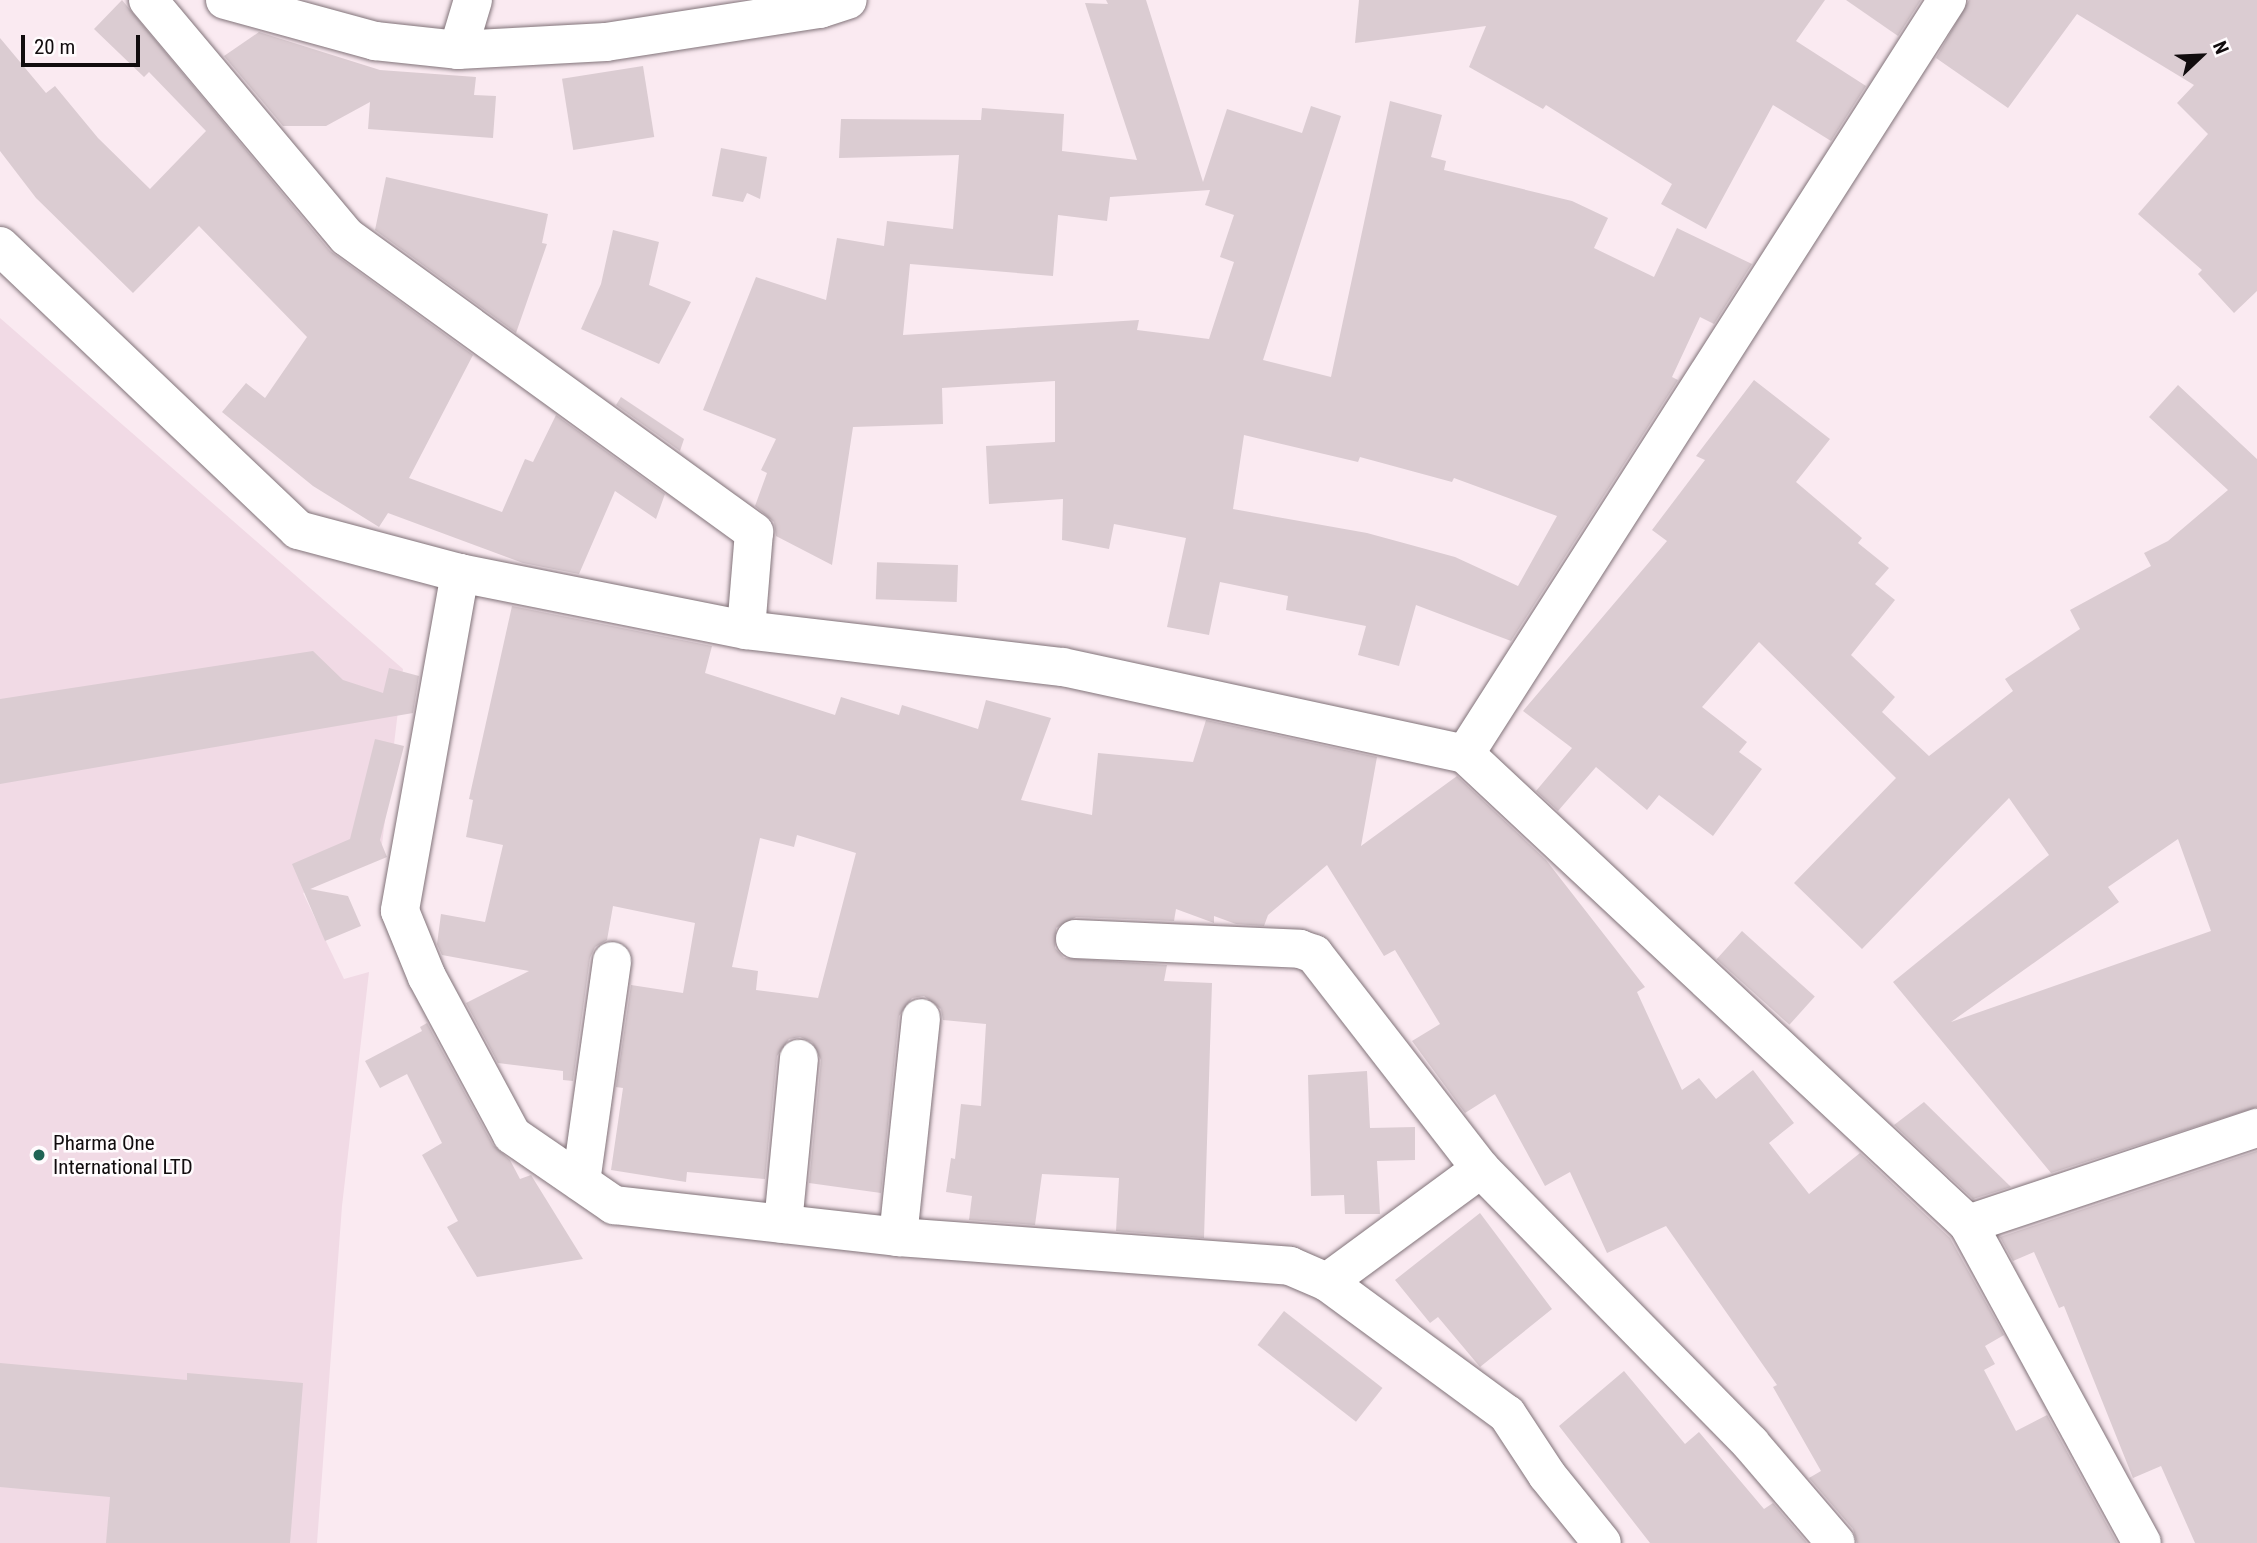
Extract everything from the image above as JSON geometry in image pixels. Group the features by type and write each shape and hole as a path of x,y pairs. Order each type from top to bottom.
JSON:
{"street":[{"path":"148,0 347,237 754,531 746,630"},
{"path":"225,0 375,41 458,50 606,42 820,9 848,0"},
{"path":"458,50 474,0"},
{"path":"1465,754 1947,0"},
{"path":"0,246 298,530 460,573 746,630 1063,667 1465,754 1968,1224 2141,1543"},
{"path":"460,573 400,911 427,977 512,1135 614,1205 898,1237 1290,1266 1327,1282 1507,1415 1547,1475 1602,1543"},
{"path":"1075,939 1300,949 1314,954 1481,1169 1751,1444 1836,1543"},
{"path":"581,1182 612,961"},
{"path":"898,1237 921,1018"},
{"path":"783,1224 799,1059"},
{"path":"1968,1224 2257,1128"},
{"path":"1327,1282 1481,1169"}],"shaded area":[{"path":"0,318 403,669 381,853 303,893 344,979 369,972 342,1206 317,1543 0,1543"}],"building":[{"path":"122,0 330,251 473,355 409,478 502,512 525,459 533,462 556,415 665,494 656,519 615,491 579,574 523,563 388,513 379,527 313,486 222,412 246,383 265,398 307,337 199,226 133,293 36,198 0,151 0,38 46,93 55,86 98,138 150,189 206,131 149,72 144,77 94,29"},
{"path":"1106,0 1146,0 1203,182 1227,109 1302,133 1311,106 1341,116 1263,360 1331,377 1390,101 1442,115 1431,157 1446,161 1444,170 1572,201 1608,218 1594,248 1654,277 1677,228 1752,264 1714,324 1700,317 1672,377 1678,380 1511,641 1416,605 1399,666 1358,655 1366,626 1286,610 1288,596 1220,582 1209,635 1167,627 1186,538 1114,524 1109,549 1062,540 1063,499 989,504 986,446 1055,442 1055,381 942,388 943,424 853,427 832,565 776,536 774,522 755,506 767,473 761,470 776,439 703,410 756,277 826,300 837,238 884,246 887,221 953,229 959,155 839,158 841,119 981,120 982,108 1064,114 1062,151 1137,160 1085,3 1108,4","holes":["1210,190 1205,205 1234,215 1220,257 1234,262 1209,339 1137,330 1139,320 903,335 910,264 1053,276 1058,215 1107,221 1110,197","1244,435 1358,462 1360,457 1452,482 1454,478 1557,516 1518,586 1455,557 1367,533 1233,509"]},
{"path":"1359,0 1825,0 1796,41 1866,86 1831,141 1773,105 1706,229 1661,204 1672,184 1546,105 1543,109 1469,67 1486,26 1355,43"},
{"path":"1846,0 1921,0 1898,36"},
{"path":"1969,0 2257,0 2257,291 2234,313 2198,274 2202,270 2138,214 2208,134 2177,103 2194,85 2077,14 2008,108 1936,58"},
{"path":"259,32 380,70 476,77 474,95 496,96 493,138 368,129 370,102 326,126 283,126 224,56"},
{"path":"643,66 654,137 573,150 562,79"},
{"path":"721,148 767,157 760,199 747,193 743,202 712,196"},
{"path":"386,177 548,214 542,243 547,244 516,333 375,230"},
{"path":"613,230 659,242 649,285 691,302 659,364 581,329 601,284"},
{"path":"1754,380 1830,439 1796,482 1862,538 1858,543 1889,568 1875,584 1895,600 1851,655 1895,697 1882,712 1929,756 2013,691 2005,679 2080,629 2070,610 2151,566 2144,553 2168,541 2228,490 2149,417 2178,385 2257,459 2257,1107 2051,1173 1893,982 2049,855 2009,798 1862,949 1794,883 1896,778 1759,642 1702,707 1747,742 1739,752 1762,769 1713,836 1659,795 1647,810 1596,767 1558,811 1536,791 1572,748 1523,711 1667,541 1652,530 1705,460 1696,456","holes":["2178,839 2211,931 1951,1022 2119,902 2108,887"]},
{"path":"621,397 684,439 680,451 616,405"},
{"path":"877,562 958,565 957,602 876,599"},
{"path":"512,606 712,646 705,673 835,715 841,697 899,715 902,705 978,729 986,700 1051,718 1021,800 1092,815 1098,753 1193,762 1206,720 1377,757 1361,846 1457,776 1546,860 1645,987 1637,992 1682,1090 1699,1078 1716,1099 1753,1070 1794,1123 1769,1143 1809,1194 1860,1153 1950,1238 2004,1335 1985,1346 1995,1364 1984,1370 2016,1431 2047,1415 2117,1543 1857,1543 1853,1529 1809,1478 1821,1471 1773,1387 1777,1385 1666,1226 1607,1253 1570,1172 1545,1186 1495,1094 1465,1113 1412,1041 1440,1024 1395,950 1384,956 1327,865 1268,915 1264,926 1236,924 1214,916 1214,923 1176,909 1174,921 1076,917 1056,928 1055,948 1064,958 1167,965 1164,981 1212,983 1204,1238 1116,1231 1119,1178 1042,1174 1035,1225 969,1220 972,1196 946,1192 951,1158 955,1159 961,1104 981,1106 986,1024 943,1020 941,1009 924,996 912,998 899,1016 881,1193 809,1183 821,1060 812,1042 800,1037 789,1039 777,1056 765,1179 687,1172 686,1182 611,1170 623,1088 616,1087 631,985 683,993 695,923 613,906 607,940 595,947 590,958 573,1081 563,1080 563,1071 498,1063 466,1003 529,971 442,955 437,944 441,914 485,922 503,845 466,837 473,800 469,799","holes":["797,835 856,853 818,998 756,990 758,971 732,967 760,838 794,847"]},
{"path":"313,651 343,680 383,693 389,668 419,676 413,713 0,784 0,699"},
{"path":"375,739 404,746 380,840 387,857 310,889 348,896 361,926 325,941 292,864 350,839"},
{"path":"1742,931 1815,997 1789,1025 1717,959"},
{"path":"427,1023 493,1145 510,1160 520,1179 531,1175 583,1259 477,1277 447,1227 458,1221 422,1155 442,1143 407,1074 380,1088 365,1061 422,1031 420,1027"},
{"path":"1367,1071 1370,1128 1415,1127 1415,1160 1377,1161 1380,1214 1345,1214 1344,1195 1311,1196 1308,1075"},
{"path":"1924,1102 2011,1187 1973,1199 1894,1125"},
{"path":"2257,1151 2257,1543 2195,1543 2161,1466 2133,1478 2064,1306 2059,1308 2034,1252 2013,1261 2000,1237"},
{"path":"1480,1213 1552,1309 1480,1367 1438,1317 1430,1323 1395,1280"},
{"path":"1284,1311 1383,1388 1356,1422 1258,1345"},
{"path":"0,1363 187,1380 187,1373 303,1383 290,1543 106,1543 110,1497 0,1487"},
{"path":"1624,1371 1685,1444 1699,1432 1764,1509 1773,1503 1807,1543 1650,1543 1559,1426"}],"place":[{"name":"Pharma One International LTD","path":"39,1155"}]}
